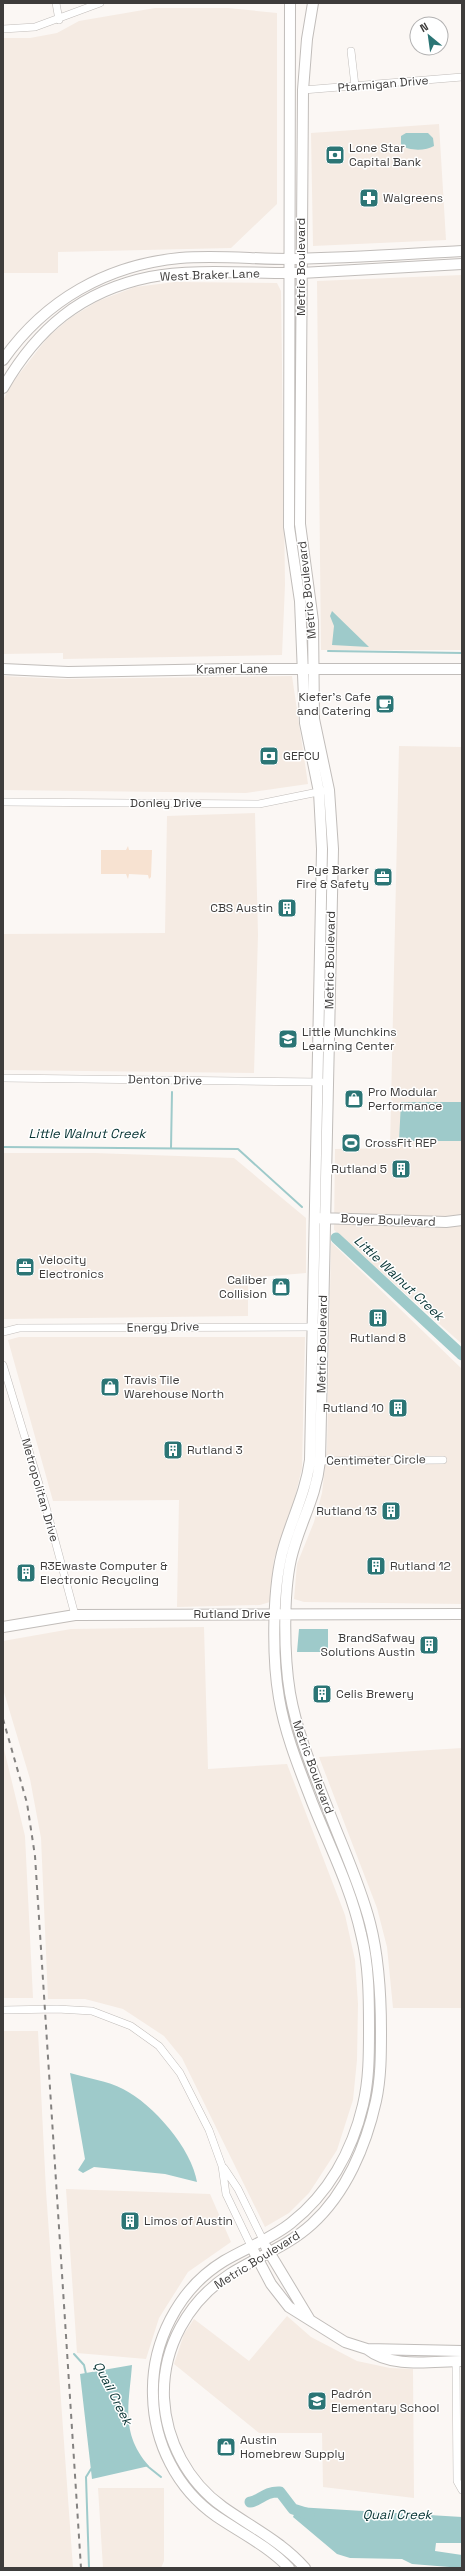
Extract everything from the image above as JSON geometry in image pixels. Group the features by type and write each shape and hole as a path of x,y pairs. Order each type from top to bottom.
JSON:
{"main road":[{"name":"Metric Boulevard","path":"290,3 289,526 300,601 305,723 324,791"},
{"name":"Metric Boulevard","path":"305,2568 284,2547 212,2499 192,2476 172,2439 165,2412 164,2385 171,2349 181,2325 202,2298 228,2275 291,2240 313,2223 334,2199 355,2162 373,2113 379,2081 381,1996 374,1939 360,1895 304,1748 290,1689 287,1615 287,1588 291,1559 316,1488 315,1461 323,1082 333,849 315,726 313,621 300,524 301,258 304,90 307,39 313,3"},
{"name":"West Braker Lane","path":"3,360 38,319 87,284 137,266 182,258 301,258 462,251"},
{"path":"431,266 433,252"},
{"name":"West Braker Lane","path":"3,388 19,360 38,338 73,308 98,294 150,277 290,272 302,273 462,264"},
{"path":"38,319 49,327"},
{"path":"28,330 38,338"},
{"path":"290,465 301,466"},
{"name":"Kramer Lane","path":"3,669 81,672 313,668 462,669"},
{"name":"Boyer Boulevard","path":"320,1218 446,1222 462,1220"},
{"name":"Metric Boulevard","path":"289,2568 266,2548 205,2507 182,2483 167,2458 156,2425 153,2384 160,2345 170,2319 192,2288 221,2263 292,2222 326,2188 351,2144 362,2110 369,2058 368,1975 363,1942 349,1895 293,1752 284,1721 277,1687 276,1615 282,1556 315,1461"},
{"path":"306,1486 316,1488"},
{"name":"Rutland Drive","path":"3,1627 75,1615 462,1614"},
{"path":"293,1752 304,1748"},
{"path":"363,1942 374,1939"},
{"path":"362,2110 373,2113"},
{"path":"263,2240 269,2253 310,2320"},
{"path":"251,2246 277,2293 293,2312 299,2311 310,2320 345,2342 367,2349 459,2361"},
{"path":"160,2345 171,2349"},
{"path":"425,2356 462,2351"},
{"path":"182,2483 192,2476"},
{"path":"205,2507 212,2499"}],"street":[{"path":"56,3 58,20"},
{"path":"3,29 35,27 58,20 100,3"},
{"path":"351,51 355,86"},
{"name":"Ptarmigan Drive","path":"304,90 462,77"},
{"name":"Donley Drive","path":"3,802 259,804 324,791"},
{"name":"Denton Drive","path":"3,1078 323,1082"},
{"name":"Energy Drive","path":"3,1332 19,1328 318,1327"},
{"name":"Metropolitan Drive","path":"3,1365 46,1507 75,1615"},
{"name":"Centimeter Circle","path":"315,1461 443,1460"},
{"path":"3,2010 58,2009 92,2011 119,2020 146,2035 159,2046 180,2073 209,2130 222,2166 226,2194 251,2246"},
{"path":"222,2166 238,2188 263,2240"},
{"path":"459,2361 457,2479 462,2490"}],"shaded area":[{"path":"155,8 228,8 277,13 277,204 231,248 58,252 58,273 3,273 3,38 30,38 57,33 79,21"},
{"path":"439,124 446,240 313,246 311,133"},
{"path":"462,275 462,650 321,650 317,281"},
{"path":"175,282 277,283 281,291 285,585 282,655 63,659 63,653 3,654 3,401 9,387 48,337 70,318 98,301 135,287"},
{"path":"3,676 62,679 292,676 308,784 246,793 3,790"},
{"path":"399,746 462,747 462,1344 334,1230 335,1149 390,1148"},
{"path":"255,813 258,935 254,1073 3,1070 3,934 165,933 167,816"},
{"path":"128,846 129,850 152,850 151,877 149,879 148,875 129,874 128,879 126,874 101,874 101,850 126,850"},
{"path":"3,1153 95,1153 234,1158 306,1218 306,1273 248,1278 248,1316 3,1319"},
{"path":"331,1242 462,1369 462,1604 304,1602 294,1599 297,1564 314,1522 322,1493 327,1449"},
{"path":"19,1337 305,1337 302,1468 294,1501 274,1559 270,1602 260,1605 177,1607 179,1500 53,1501 8,1340"},
{"path":"204,1627 208,1769 287,1764 345,1915 355,1960 358,2004 357,2060 353,2100 337,2150 309,2193 289,2213 265,2227 182,2058 164,2036 123,2009 85,1999 48,1999 41,1838 30,1779 3,1689 3,1641 71,1629"},
{"path":"3,1745 25,1836 33,1998 3,1998"},
{"path":"462,1748 462,2008 393,2008 387,1947 377,1908 319,1757"},
{"path":"3,2031 38,2031 46,2191 73,2568 3,2568"},
{"path":"66,2189 210,2194 231,2242 188,2272 159,2318 146,2359 77,2353"},
{"name":"Padrón Elementary School","path":"287,2316 311,2337 357,2361 390,2368 413,2369 414,2498 323,2487 322,2433 259,2433 174,2364 184,2334 194,2319 249,2361"},
{"path":"98,2488 164,2488 164,2561 161,2568 103,2568"}],"water":[{"path":"406,133 428,133 433,138 434,146 431,148 417,150 404,147 401,145 401,136"},
{"path":"332,611 369,647 332,645 334,626 330,616"},
{"path":"401,1102 462,1102 462,1141 399,1141"},
{"path":"299,1629 328,1629 328,1652 297,1652"},
{"path":"70,2073 117,2086 147,2105 179,2142 194,2169 197,2182 165,2174 94,2167 83,2173 78,2170 85,2159"},
{"path":"132,2365 128,2406 130,2430 140,2454 149,2466 92,2479 80,2374"},
{"path":"297,2507 462,2517 462,2543 436,2543 435,2551 462,2555 462,2568 412,2564 402,2559 350,2558 337,2554 293,2517"}],"waterway":[{"path":"328,651 462,653"},
{"name":"Little Walnut Creek","path":"171,1148 172,1092"},
{"name":"Little Walnut Creek","path":"3,1147 238,1149 302,1207"},
{"name":"Little Walnut Creek","path":"336,1238 462,1355"},
{"name":"Quail Creek","path":"74,2354 84,2365 86,2374"},
{"name":"Quail Creek","path":"146,2465 161,2477"},
{"path":"89,2568 86,2477 91,2469"},
{"name":"Quail Creek","path":"250,2502 253,2502 270,2493 280,2492 293,2509 309,2514"}],"railway":[{"path":"3,1719 27,1803 35,1856 81,2568"}],"place":[{"name":"Lone Star Capital Bank","path":"335,155"},
{"name":"Walgreens","path":"369,198"},
{"name":"Kiefer's Cafe and Catering","path":"385,704"},
{"name":"GEFCU","path":"269,756"},
{"name":"Pye Barker Fire & Safety","path":"383,877"},
{"name":"CBS Austin","path":"287,908"},
{"name":"Little Munchkins Learning Center","path":"288,1039"},
{"name":"Pro Modular Performance","path":"354,1099"},
{"name":"CrossFit REP","path":"351,1143"},
{"name":"Rutland 5","path":"401,1169"},
{"name":"Velocity Electronics","path":"25,1267"},
{"name":"Caliber Collision","path":"281,1287"},
{"name":"Rutland 8","path":"378,1318"},
{"name":"Travis Tile Warehouse North","path":"110,1387"},
{"name":"Rutland 10","path":"398,1408"},
{"name":"Rutland 3","path":"173,1450"},
{"name":"Rutland 13","path":"391,1511"},
{"name":"Rutland 12","path":"376,1566"},
{"name":"R3Ewaste Computer & Electronic Recycling","path":"26,1573"},
{"name":"BrandSafway Solutions Austin","path":"429,1645"},
{"name":"Celis Brewery","path":"322,1694"},
{"name":"Limos of Austin","path":"130,2221"},
{"name":"Padrón Elementary School","path":"317,2401"},
{"name":"Austin Homebrew Supply","path":"226,2447"}]}
